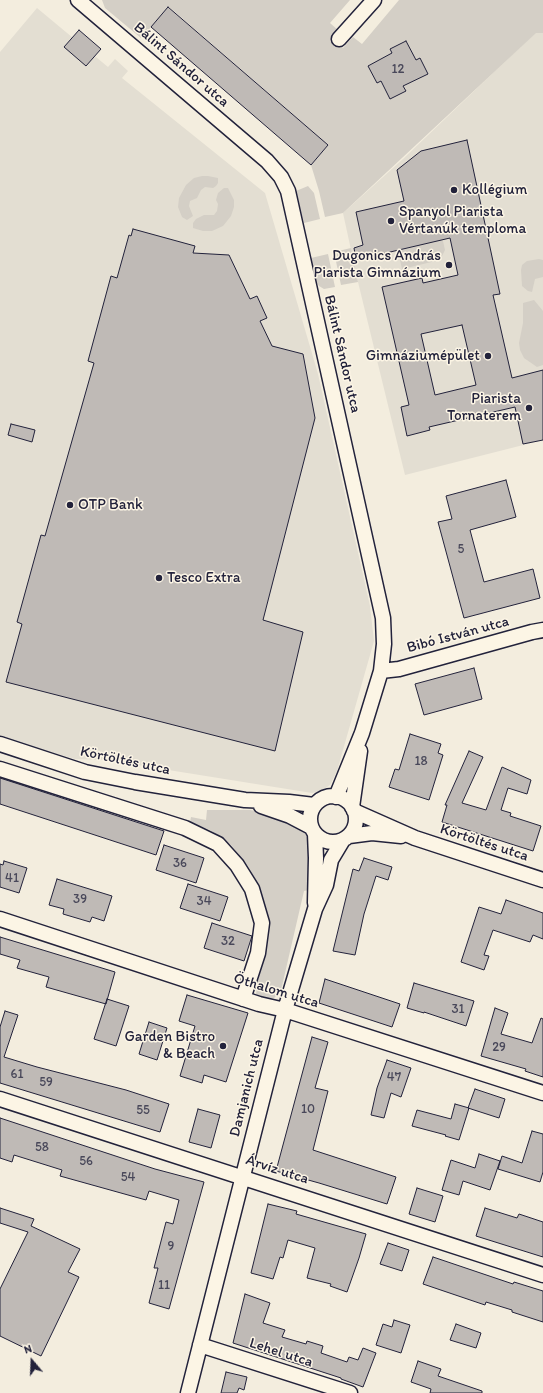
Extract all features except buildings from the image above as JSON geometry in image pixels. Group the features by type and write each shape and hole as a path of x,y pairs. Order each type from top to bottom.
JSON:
{"street":[{"path":"339,39 374,0"},
{"name":"Bálint Sándor utca","path":"80,1 267,161 281,177 288,191 383,618 384,644 381,671 362,733 336,797"},
{"name":"Bibó István utca","path":"381,671 399,669 543,630"},
{"name":"Bálint Sándor utca","path":"353,809 362,733"},
{"name":"Körtöltés utca","path":"0,744 85,772 245,800 314,805"},
{"path":"0,769 185,828 218,844 237,865 252,889 262,923 258,954 243,999"},
{"path":"336,797 345,800 353,809 355,822 354,827 346,838 336,842 328,842 321,839 313,831 310,820 311,812 314,805 324,798 336,797"},
{"name":"Körtöltés utca","path":"245,800 290,816 313,831"},
{"name":"Körtöltés utca","path":"353,809 416,838 543,880"},
{"name":"Damjanich utca","path":"313,831 316,858 315,909"},
{"name":"Körtöltés utca","path":"346,838 372,833 416,838"},
{"name":"Damjanich utca","path":"188,1393 285,1010 315,909 326,885 331,860 346,838"},
{"name":"Öthalom utca","path":"0,919 243,999 285,1010 543,1093"},
{"name":"Árvíz utca","path":"0,1099 242,1176 543,1275"},
{"name":"Lehel utca","path":"200,1345 350,1393"}],"shaded area":[{"path":"102,0 350,0 330,23 339,31 333,38 343,48 353,37 362,44 399,0 543,0 543,33 536,33 343,213 325,217 311,165 328,145 169,7 141,38 105,8"},
{"path":"37,8 108,67 115,59 128,71 122,78 265,193 318,374 370,606 374,641 337,771 330,785 321,791 312,793 106,760 75,759 0,736 0,52"},
{"name":"Dugonics András Piarista Gimnázium","path":"536,32 543,33 543,440 405,475 358,282 343,213 403,159"},
{"path":"202,176 218,178 218,183 213,188 205,187 201,190 197,198 190,201 189,206 193,216 187,220 182,217 178,207 179,198 186,185 194,178"},
{"path":"308,186 314,193 320,219 304,223 296,191"},
{"path":"224,188 228,188 234,200 234,207 231,216 223,226 212,231 203,231 193,228 193,223 196,219 204,215 214,215 217,211 218,204 216,200 218,193"},
{"path":"437,235 443,241 445,250 440,260 402,269 398,251 429,243 427,237"},
{"path":"351,248 358,282 341,285 334,252"},
{"path":"328,254 335,287 324,289 319,286 315,280 311,258"},
{"path":"539,259 543,260 543,277 535,279 532,292 528,291 522,286 522,265 527,261"},
{"path":"534,300 543,311 543,365 537,367 524,358 520,350 519,343 523,323 523,303"},
{"path":"207,810 250,810 278,815 301,828 310,841 309,890 304,891 282,986 280,992 274,998 264,1000 256,994 267,937 267,915 260,888 248,866 231,845 210,830 190,822 191,817 206,820"}],"place":[{"name":"Kollégium","path":"454,190"},
{"name":"Spanyol Piarista Vértanúk temploma","path":"391,221"},
{"name":"Dugonics András Piarista Gimnázium","path":"449,265"},
{"name":"Gimnáziumépület","path":"488,356"},
{"name":"Piarista Tornaterem","path":"529,408"},
{"name":"OTP Bank","path":"70,505"},
{"name":"Tesco Extra","path":"159,578"},
{"name":"Garden Bistro & Beach","path":"223,1046"}]}
